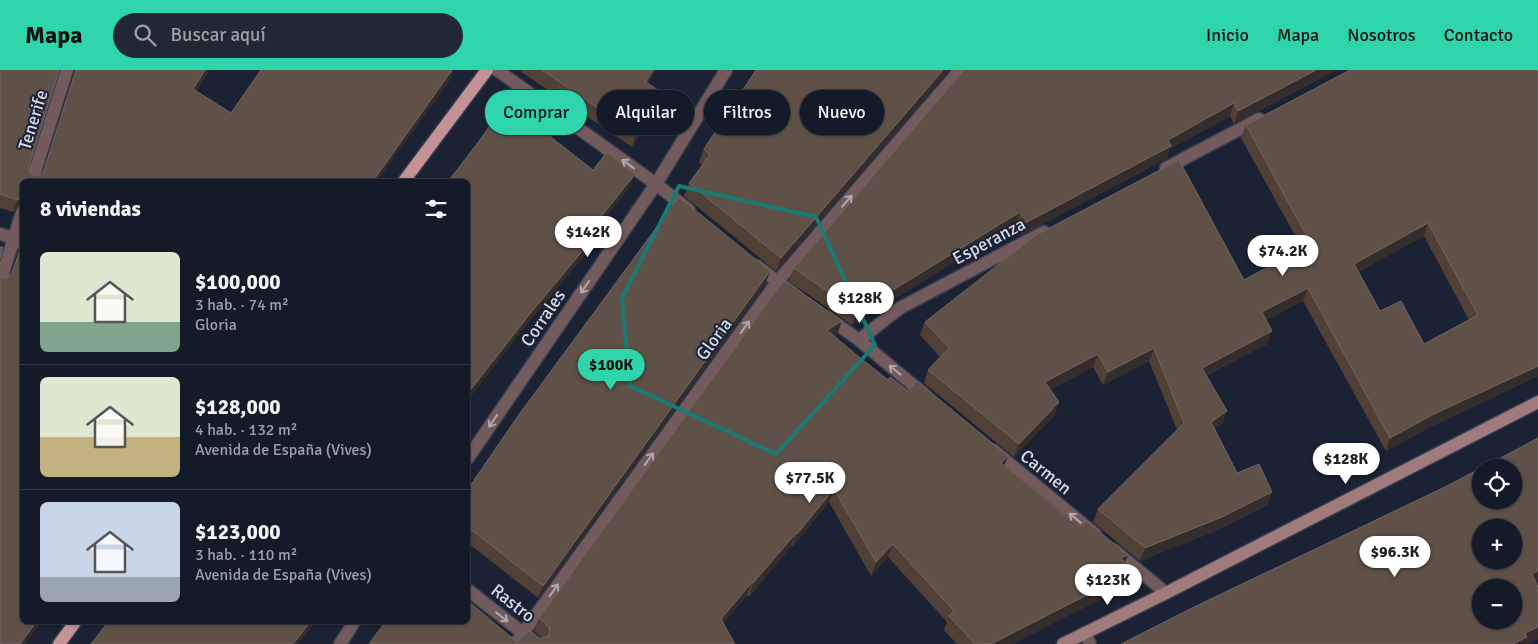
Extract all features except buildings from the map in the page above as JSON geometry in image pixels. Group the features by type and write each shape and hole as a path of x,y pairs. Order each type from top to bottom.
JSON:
{"main road":[{"path":"405,179 487,70"},
{"path":"59,644 74,624"}],"street":[{"name":"Tenerife","path":"33,179 67,70"},
{"path":"497,70 656,184 701,221"},
{"name":"Corrales","path":"470,455 656,184 726,70"},
{"name":"Gloria","path":"515,644 778,282 960,70"},
{"path":"1153,175 1266,116"},
{"path":"0,283 18,241 20,226"},
{"name":"Esperanza","path":"859,340 900,308 1057,226"},
{"path":"0,234 18,241"},
{"path":"747,258 859,340 936,403"},
{"path":"1063,644 1087,638 1166,593 1538,402"},
{"name":"Carmen","path":"982,441 1166,593"},
{"name":"Rastro","path":"470,592 537,644"},
{"path":"340,644 353,624"}],"highlighted area":[{"path":"679,186 816,217 875,345 776,454 630,386 622,298"}]}
